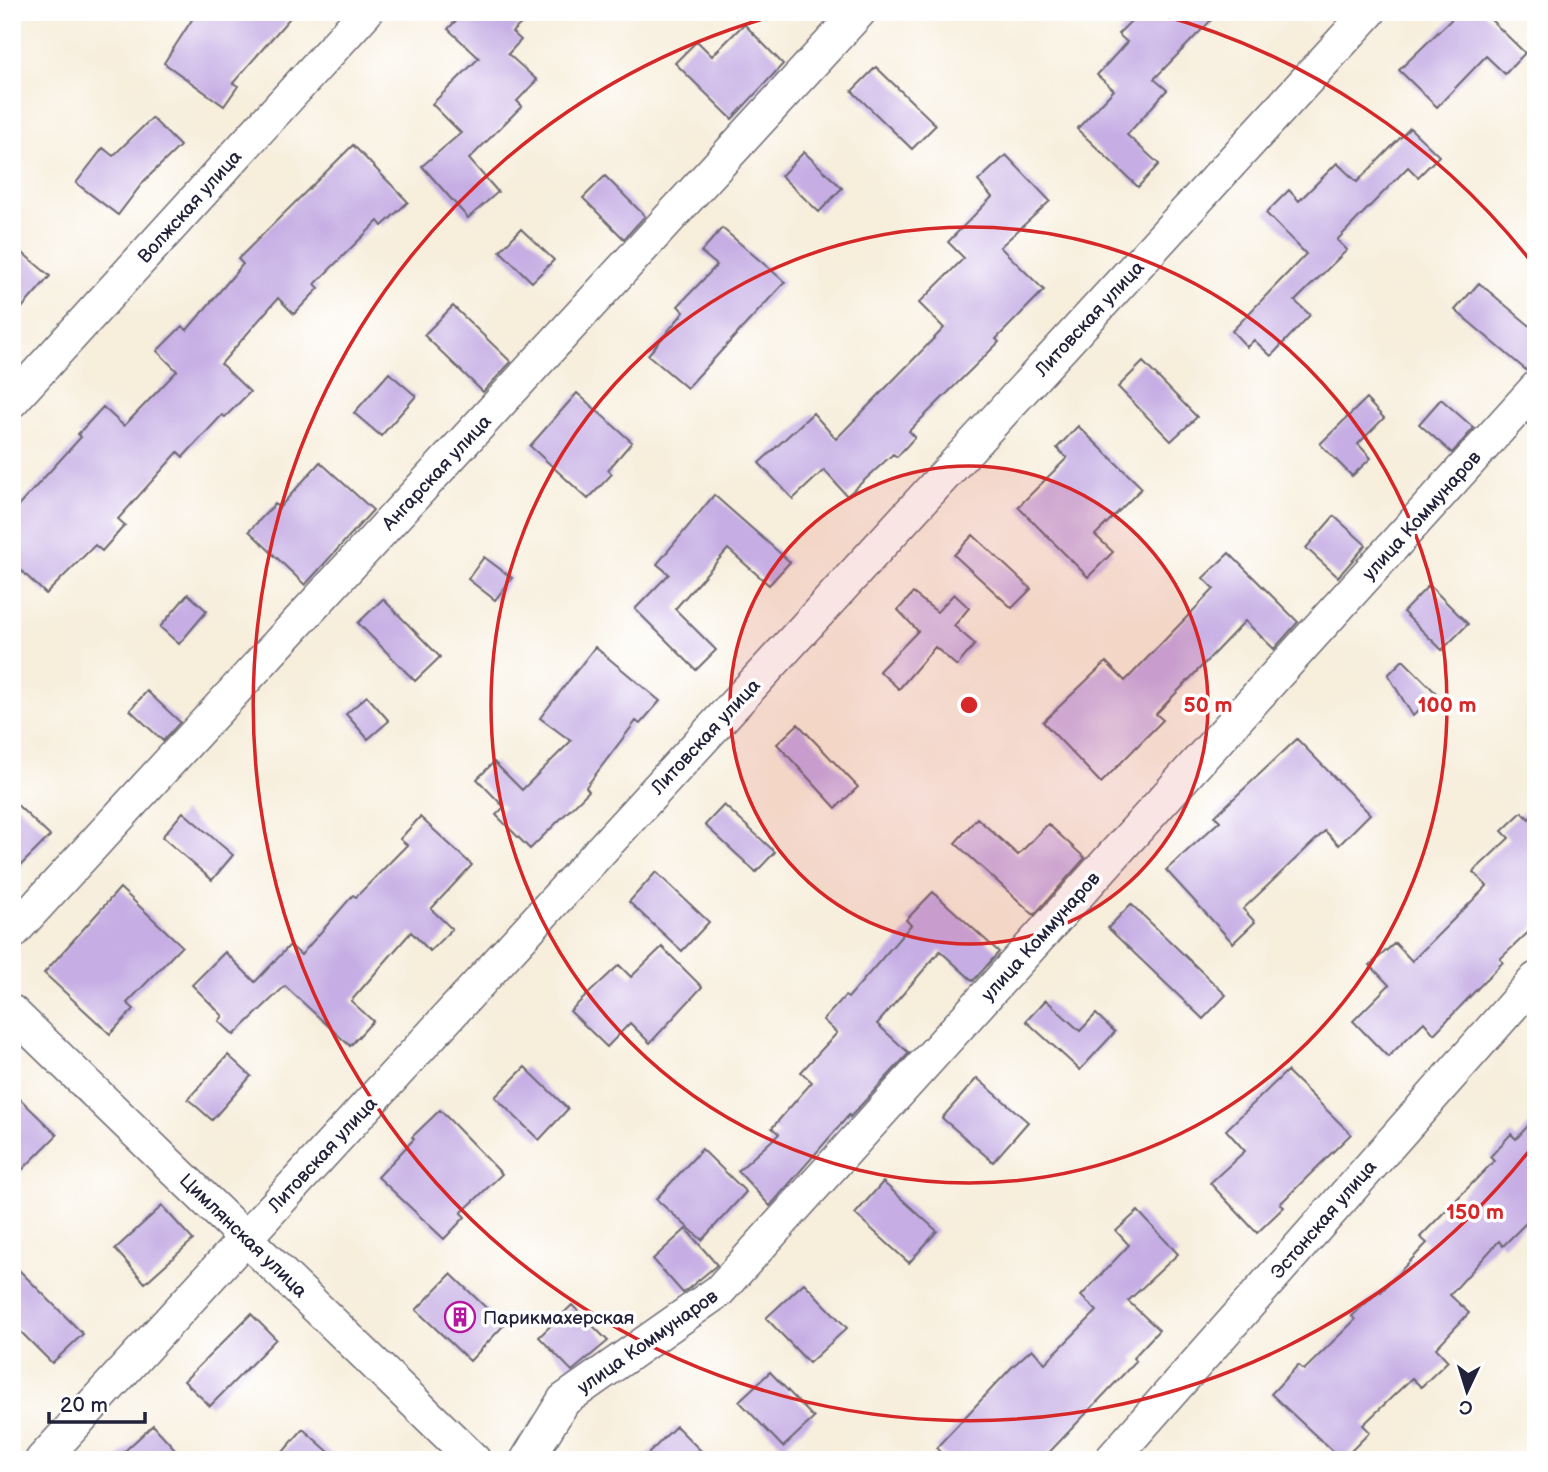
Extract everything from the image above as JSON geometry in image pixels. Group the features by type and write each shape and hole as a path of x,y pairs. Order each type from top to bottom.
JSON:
{"street":[{"name":"Волжская улица","path":"12,401 366,12"},
{"name":"Ангарская улица","path":"12,933 859,12"},
{"name":"Литовская улица","path":"42,1460 1369,12"},
{"name":"улица Коммунаров","path":"527,1460 564,1400 719,1291 1536,388"},
{"name":"Эстонская улица","path":"1111,1460 1536,979"},
{"name":"Цимлянская улица","path":"12,1012 247,1236 474,1460"}],"building":[{"path":"197,12 295,12 233,83 238,86 224,106 164,63"},
{"path":"464,12 534,12 512,32 521,40 508,54 537,80 517,101 522,106 469,159 498,192 468,218 422,166 461,133 432,104 479,58 448,29"},
{"path":"1140,12 1219,12 1154,79 1167,90 1127,135 1159,164 1138,187 1077,129 1114,90 1097,75 1127,42 1118,34"},
{"path":"1459,12 1483,12 1525,53 1505,74 1486,56 1437,107 1399,70"},
{"path":"744,24 783,64 732,119 675,63 697,41 712,56"},
{"path":"876,67 936,125 912,149 852,91"},
{"path":"152,118 180,146 144,181 118,215 76,183 103,148 113,156"},
{"path":"1410,128 1439,156 1418,177 1408,167 1337,240 1347,250 1295,301 1310,315 1271,356 1254,340 1247,347 1232,331 1306,254 1266,213 1289,190 1299,201 1337,163 1357,182"},
{"path":"353,145 408,202 382,226 378,221 315,284 319,288 294,314 278,298 221,364 250,392 225,417 222,415 183,457 178,452 118,519 125,525 102,551 95,545 46,594 12,562 12,513 81,437 78,434 103,407 124,426 177,371 157,351 182,326 187,330 243,264 238,259"},
{"path":"804,152 842,188 819,212 781,176"},
{"path":"1006,155 1050,201 1000,247 1044,290 996,339 999,342 909,431 915,437 897,457 893,454 847,496 824,470 793,499 759,463 813,413 836,439 944,328 919,303 964,258 948,242 992,197 978,181"},
{"path":"605,176 645,216 624,239 583,198"},
{"path":"722,228 785,282 687,388 648,355 684,312 678,306 717,265 701,252"},
{"path":"521,229 554,260 532,282 500,251"},
{"path":"12,244 50,276 12,319"},
{"path":"1479,283 1536,331 1536,369 1527,371 1455,310"},
{"path":"453,306 511,362 483,392 424,335"},
{"path":"1143,362 1197,417 1171,441 1118,387"},
{"path":"389,373 416,396 381,436 354,413"},
{"path":"577,393 632,442 608,470 612,474 588,499 530,446"},
{"path":"1366,399 1384,418 1358,444 1371,458 1352,476 1320,444"},
{"path":"1441,399 1474,428 1452,453 1419,424"},
{"path":"1078,426 1142,488 1095,535 1113,552 1088,577 1018,507 1067,458 1057,448"},
{"path":"320,462 373,510 305,585 249,531 275,504 279,508"},
{"path":"714,495 790,562 769,585 728,549 675,609 716,650 696,670 635,609 669,574 657,564"},
{"path":"1334,516 1366,545 1338,577 1306,548"},
{"path":"973,535 1031,589 1012,608 954,555"},
{"path":"1229,553 1298,622 1274,649 1245,621 1156,714 1163,720 1101,783 1043,722 1106,662 1125,681 1214,589 1203,578"},
{"path":"484,557 512,578 495,600 468,579"},
{"path":"1429,585 1468,624 1442,650 1403,612"},
{"path":"913,593 937,612 954,594 969,608 954,626 975,644 957,666 935,647 899,689 879,671 918,631 898,610"},
{"path":"188,594 207,611 179,644 160,627"},
{"path":"383,599 440,657 415,681 358,623"},
{"path":"595,647 660,701 640,724 636,721 586,787 589,791 530,849 496,815 504,807 477,779 494,762 522,790 571,741 540,718"},
{"path":"1403,660 1436,693 1413,716 1388,675"},
{"path":"147,691 180,722 163,741 130,710"},
{"path":"367,696 389,721 368,739 346,714"},
{"path":"798,724 858,787 836,808 777,744"},
{"path":"1297,739 1370,814 1339,845 1325,831 1243,909 1255,922 1233,943 1166,870 1220,821 1215,816"},
{"path":"12,800 50,836 12,874"},
{"path":"724,805 775,852 756,872 705,825"},
{"path":"183,812 233,855 212,880 162,837"},
{"path":"1522,812 1529,819 1536,812 1536,925 1500,959 1503,962 1434,1034 1424,1022 1388,1057 1353,1021 1389,985 1370,965 1395,943 1412,961 1487,886 1473,872 1509,838 1502,831"},
{"path":"420,817 472,865 431,909 452,929 430,951 411,932 351,1001 373,1021 350,1046 285,986 234,1035 219,1021 223,1016 192,985 225,952 255,982 290,945 301,955 353,895 356,897 407,845 400,839"},
{"path":"977,818 1018,855 1048,824 1085,858 1034,915 955,843"},
{"path":"656,872 709,922 682,951 629,902"},
{"path":"120,888 182,946 127,1003 134,1009 110,1034 44,973"},
{"path":"933,892 999,952 973,981 940,951 877,1024 909,1053 850,1117 849,1115 770,1206 738,1171 779,1134 772,1128 812,1082 801,1072 837,1033 823,1020 845,996 848,998 911,925 906,920"},
{"path":"1131,904 1226,995 1203,1019 1108,928"},
{"path":"662,947 702,987 650,1043 630,1023 607,1047 570,1011 619,965 631,977"},
{"path":"1046,1000 1080,1031 1096,1014 1115,1032 1080,1070 1026,1021"},
{"path":"228,1055 251,1076 212,1120 188,1099"},
{"path":"525,1067 568,1109 539,1140 495,1097"},
{"path":"1287,1071 1351,1134 1280,1204 1284,1207 1257,1233 1210,1183 1245,1151 1226,1130"},
{"path":"977,1078 1028,1122 993,1162 942,1118"},
{"path":"12,1091 57,1135 12,1180"},
{"path":"440,1110 502,1174 461,1213 465,1217 444,1239 378,1177 414,1139 412,1137"},
{"path":"1536,1117 1536,1213 1503,1246 1499,1241 1450,1295 1469,1313 1436,1348 1448,1361 1421,1387 1412,1378 1363,1425 1370,1432 1342,1460 1271,1394 1298,1365 1304,1370 1355,1320 1352,1316 1381,1292 1427,1243 1420,1237 1494,1161 1490,1157 1511,1134 1516,1139"},
{"path":"702,1149 746,1192 702,1240 656,1199"},
{"path":"883,1182 937,1231 909,1263 855,1214"},
{"path":"162,1206 193,1240 145,1283 115,1249"},
{"path":"1138,1211 1178,1254 1128,1301 1159,1330 1133,1358 1136,1361 1042,1460 949,1460 936,1448 1012,1367 1032,1349 1045,1363 1097,1311 1081,1296 1129,1245 1116,1231"},
{"path":"686,1229 717,1265 683,1293 653,1259"},
{"path":"12,1263 83,1334 52,1363 12,1323"},
{"name":"Парикмахерская","path":"451,1274 504,1325 470,1361 416,1310"},
{"path":"804,1283 847,1328 809,1363 766,1318"},
{"path":"572,1305 608,1341 572,1371 539,1337"},
{"path":"251,1314 276,1339 210,1406 184,1381"},
{"path":"770,1372 814,1418 783,1447 739,1401"},
{"path":"153,1425 185,1460 115,1460"},
{"path":"676,1426 710,1460 642,1460"},
{"path":"303,1429 338,1460 276,1460"}],"place":[{"name":"Парикмахерская","path":"460,1317"}]}
